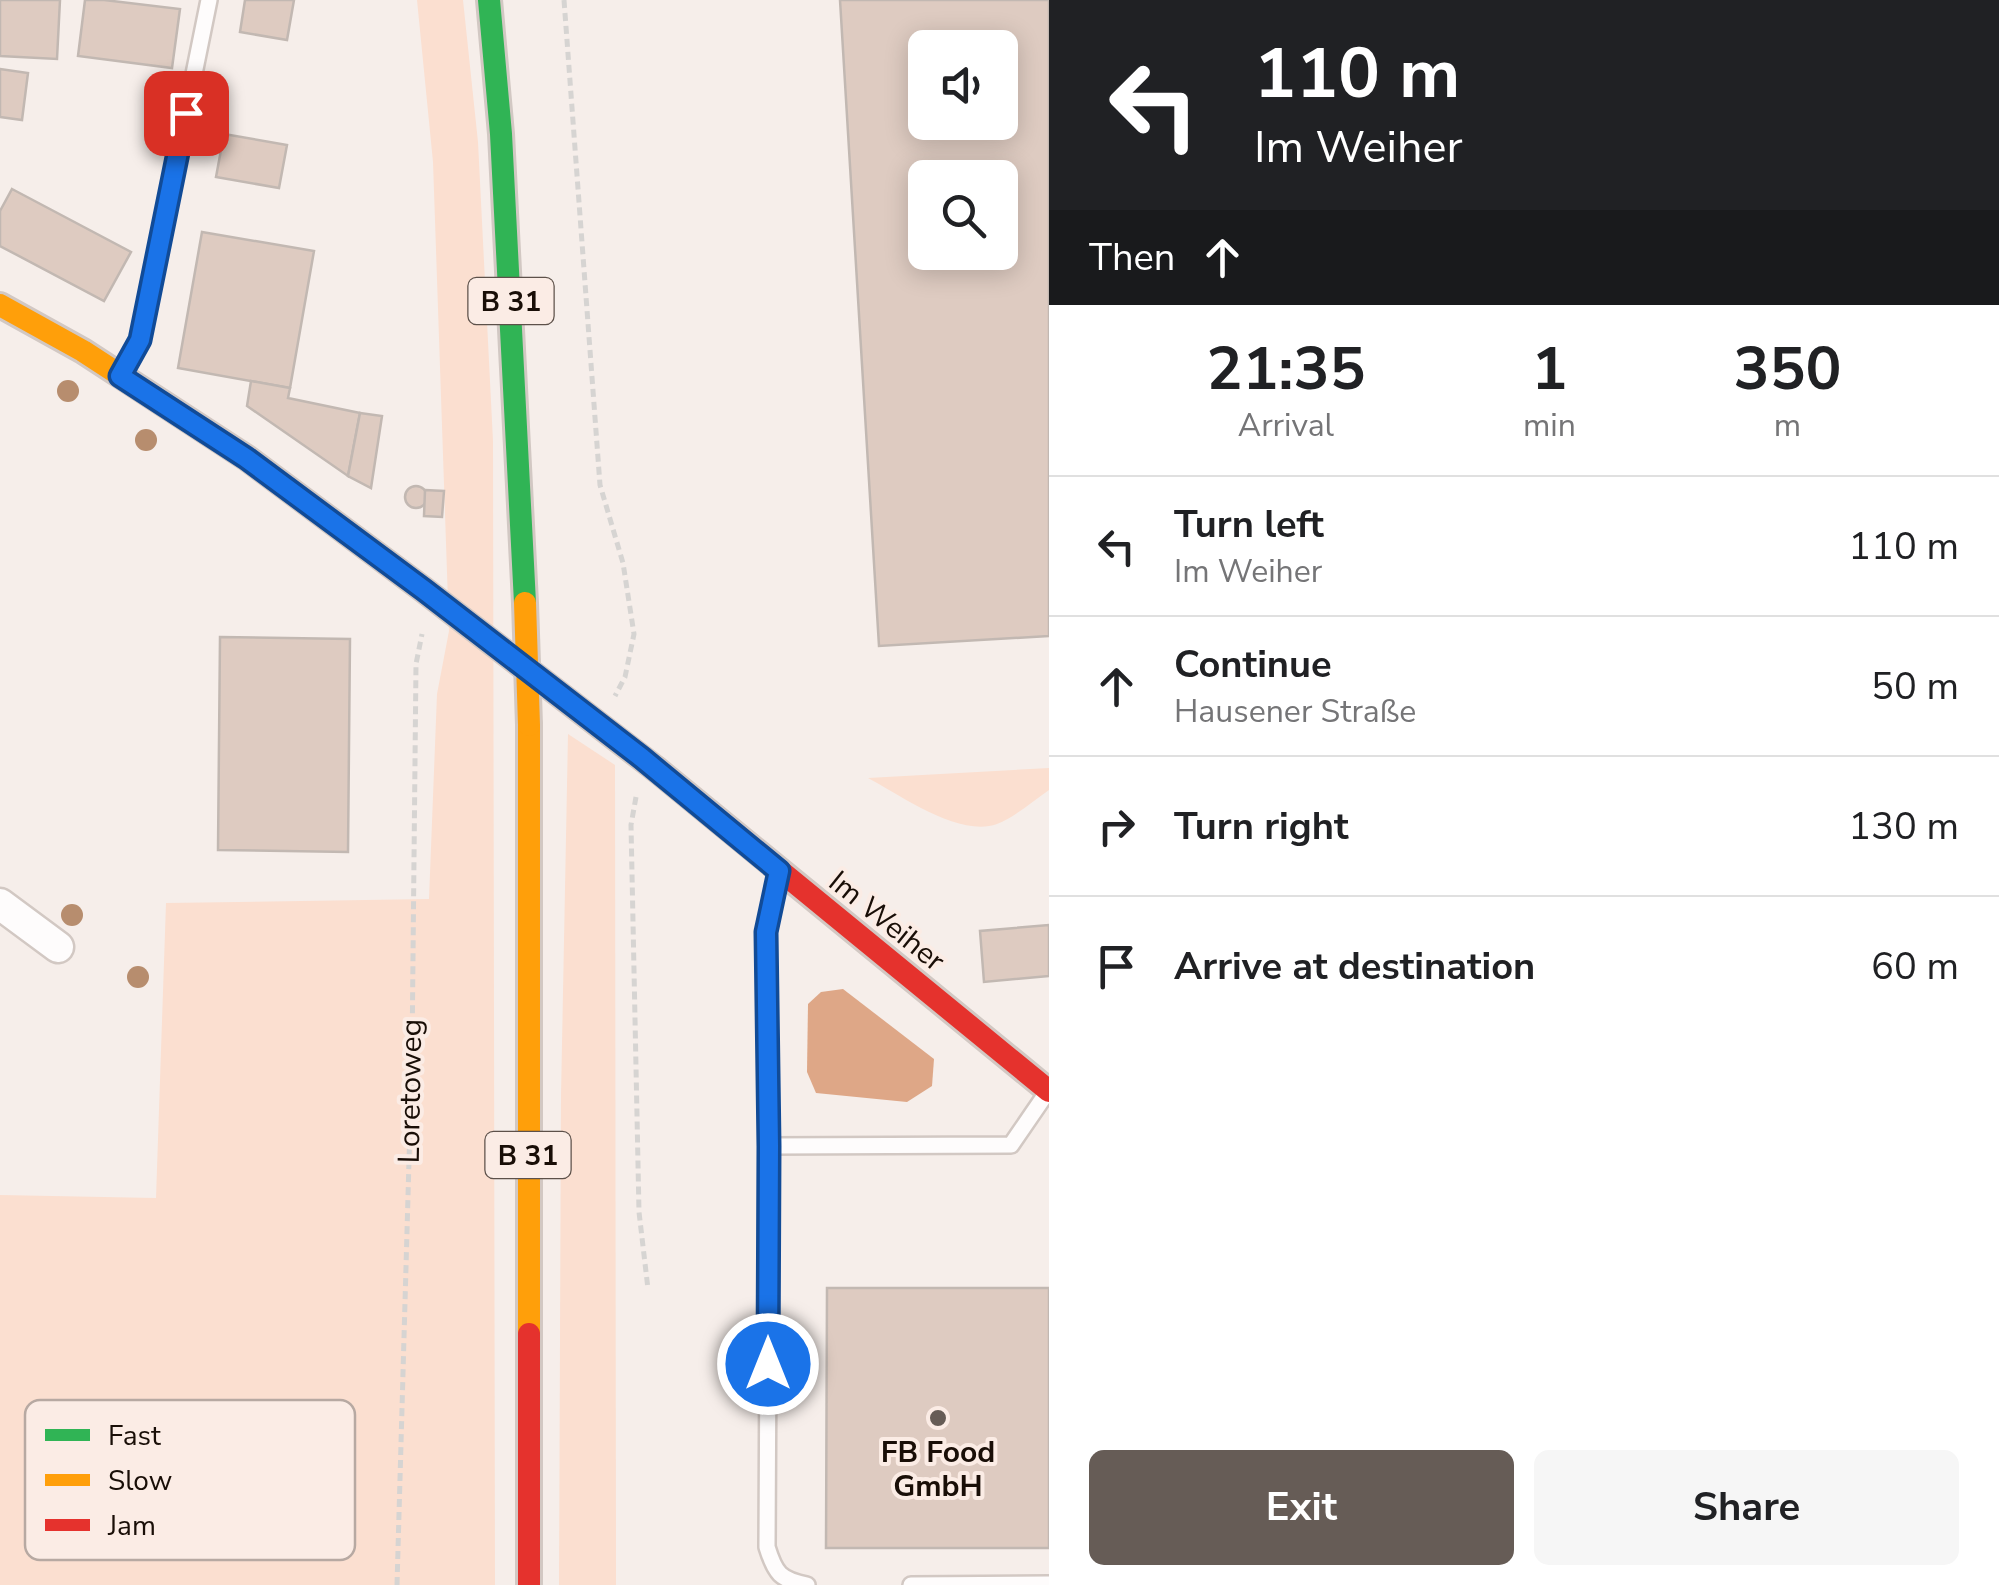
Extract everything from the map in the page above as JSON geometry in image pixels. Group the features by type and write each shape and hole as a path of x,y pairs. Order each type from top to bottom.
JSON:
{"main road":[{"name":"B 31","path":"489,0 501,134 529,725 529,1585"},
{"name":"Im Weiher","path":"0,305 83,352 246,458 440,603 594,721 1049,1091"}],"street":[{"path":"0,904 58,947"}],"lane":[{"path":"120,376 140,340 209,0"},
{"path":"779,871 766,932 767,1547 774,1569 790,1582 807,1585"},
{"path":"769,1146 1011,1146 1049,1091"},
{"path":"911,1585 1049,1584"}],"path":[{"path":"564,0 600,485 622,563 634,634 625,677 610,705 594,721"},
{"name":"Loretoweg","path":"397,1585 412,1055 416,664 419,640 440,603"},
{"path":"631,825 639,1212 648,1288"}],"shaded area":[{"path":"417,0 463,0 478,142 493,441 495,1585 0,1585 0,1195 156,1198 166,903 429,899 437,694 449,631 433,162"},
{"path":"568,734 615,765 616,1585 559,1585 561,1096"},
{"path":"1049,768 1049,790 1004,821 982,827 931,813 868,778"},
{"path":"843,989 934,1059 932,1086 907,1102 816,1093 807,1072 808,1004 821,992"}],"building":[{"path":"0,0 60,0 57,59 0,56"},
{"path":"85,0 180,9 172,68 78,56"},
{"path":"245,0 294,0 287,40 240,32"},
{"path":"840,0 1049,0 1049,636 879,646"},
{"path":"0,69 28,73 22,120 0,117"},
{"path":"224,134 287,145 279,188 216,177"},
{"path":"12,189 131,252 104,301 0,246 0,211"},
{"path":"202,232 314,251 290,388 178,368"},
{"path":"251,381 290,388 288,398 360,413 348,476 247,406"},
{"path":"360,413 382,416 371,488 348,476"},
{"path":"416,486 427,497 416,508 405,497"},
{"path":"425,490 444,491 442,517 424,516"},
{"path":"220,637 350,639 348,852 218,850"},
{"path":"1049,925 1049,976 984,982 980,931"},
{"name":"FB Food GmbH","path":"827,1288 1049,1288 1049,1548 826,1548"}],"traffic: fast":[{"path":"489,0 501,134 525,603"}],"traffic: slow":[{"path":"0,305 83,351 247,458 656,769"},
{"path":"525,603 529,725"},
{"path":"529,725 529,1334"}],"traffic: jam":[{"path":"656,769 1049,1091"},
{"path":"529,1334 529,1585"}],"place":[{"name":"FB Food GmbH","path":"938,1418"}],"route":[{"path":"186,113 140,340 120,376 246,458 424,590 642,758 779,871 766,932 768,1364"}]}
